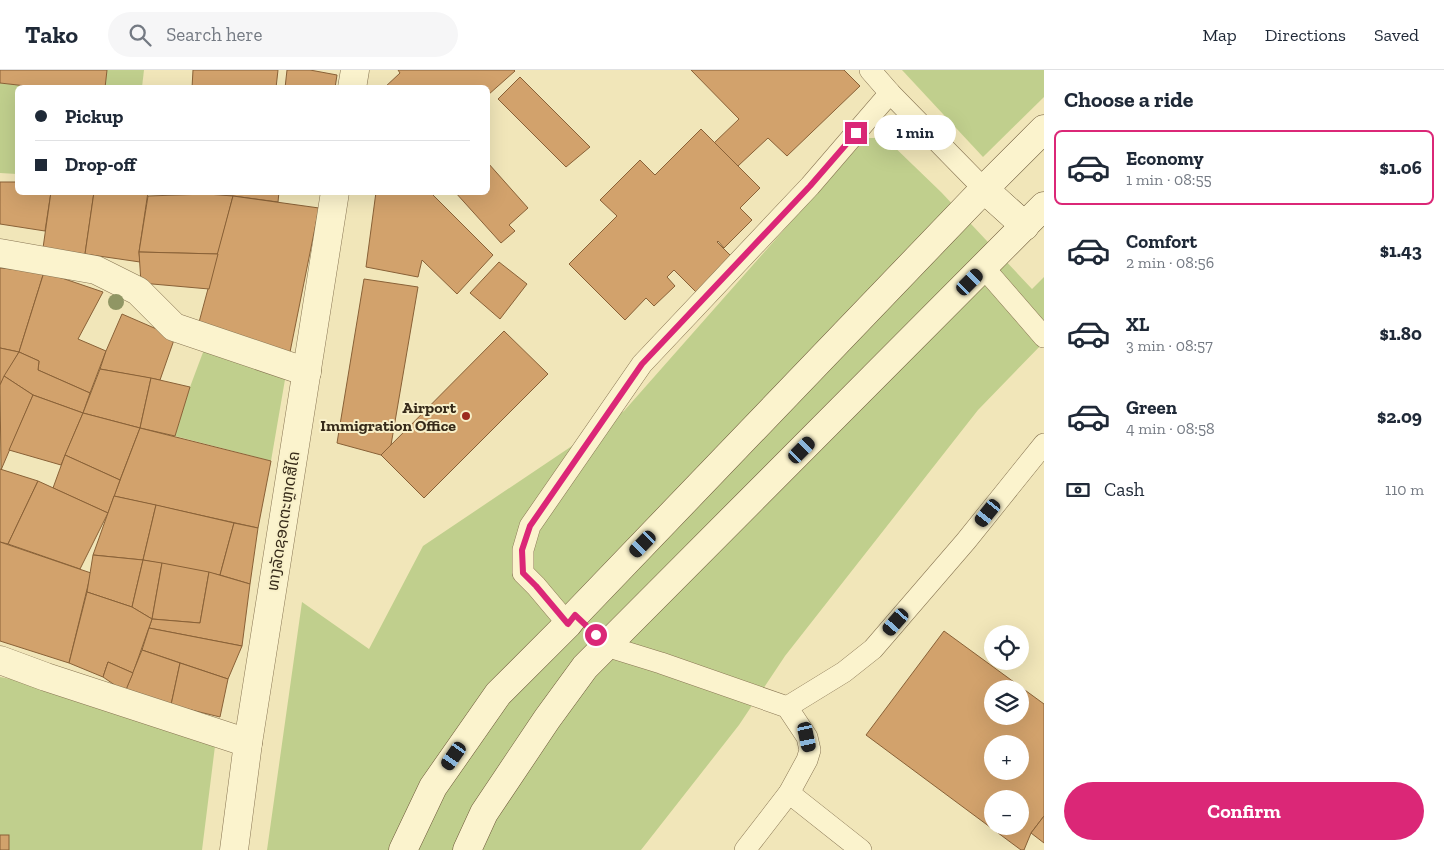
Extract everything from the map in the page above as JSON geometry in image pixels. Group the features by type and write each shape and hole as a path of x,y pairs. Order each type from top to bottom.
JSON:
{"street":[{"path":"352,85 354,70"},
{"path":"403,850 433,787 498,694 1044,129"},
{"path":"984,189 1025,226"},
{"name":"ທາງລັດຊອດຕະຫຼາດສີໄຄ","path":"234,850 248,743 335,195"},
{"path":"467,850 484,813 547,718 585,667 1044,206"},
{"path":"0,253 96,270 138,291 174,327 307,372"},
{"path":"571,619 606,646"},
{"path":"0,660 46,677 248,743"}],"lane":[{"path":"870,70 984,189"},
{"path":"571,619 523,573 522,550 530,526 642,364 810,186 890,93"},
{"path":"984,268 1044,337"},
{"path":"787,707 844,672 872,649 966,541 1044,444"},
{"path":"606,646 661,662 787,707 807,737 810,750 807,760 789,793 745,850"},
{"path":"789,793 861,850"}],"green space":[{"path":"107,70 144,70 142,85 105,85"},
{"path":"902,70 1044,70 1044,97 983,157"},
{"path":"0,83 22,85 15,85 15,174 0,173"},
{"path":"865,138 885,138 941,192 1032,289 1044,277 1044,342 978,410 785,656 739,725 641,850 267,850 302,602 369,649 423,546 624,411"},
{"path":"211,331 288,362 271,461 175,436 190,387"},
{"path":"0,677 47,686 216,738 202,850 9,850 9,835 0,835"}],"building":[{"path":"0,70 107,70 105,85 18,85 0,83"},
{"path":"193,70 278,70 276,85 192,85"},
{"path":"287,70 310,70 337,75 335,85 285,85"},
{"path":"398,70 515,71 490,93 490,85 387,85 400,73"},
{"path":"691,70 844,70 860,86 787,156 768,138 738,166 714,143 739,119"},
{"path":"520,77 590,147 566,167 498,99"},
{"path":"701,129 760,188 740,208 752,220 724,248 717,242 735,260 699,295 674,270 667,277 675,286 654,306 646,298 625,320 569,264 617,216 600,200 640,160 655,175"},
{"path":"490,165 528,208 509,225 515,231 501,243 458,195 490,195"},
{"path":"0,182 15,182 15,195 51,195 45,231 0,224"},
{"path":"51,195 94,195 85,254 43,248"},
{"path":"94,195 148,195 139,252 140,262 85,254"},
{"path":"220,195 279,195 278,202"},
{"path":"376,195 433,195 493,255 457,294 422,260 418,277 366,267"},
{"path":"148,196 233,196 218,254 139,252"},
{"path":"233,196 319,208 288,362 198,326"},
{"path":"139,252 218,254 209,289 141,283"},
{"path":"499,262 527,284 500,319 470,293"},
{"path":"0,268 44,272 19,352 0,348"},
{"path":"44,272 103,292 78,339 106,351 90,393 38,370 39,361 19,352"},
{"path":"364,279 418,287 391,445 381,455 337,443"},
{"path":"122,314 175,337 160,380 100,369"},
{"path":"504,331 548,374 424,498 381,455"},
{"path":"0,348 19,352 0,385"},
{"path":"19,352 39,361 38,370 90,393 83,413 33,395 4,376"},
{"path":"100,369 151,378 140,428 83,413"},
{"path":"4,376 33,395 1,470 0,385"},
{"path":"151,378 190,387 175,436 140,428"},
{"path":"33,395 83,413 61,465 9,450"},
{"path":"83,413 140,428 120,480 65,455"},
{"path":"140,428 271,461 258,528 114,496"},
{"path":"65,455 120,480 108,513 53,488"},
{"path":"0,469 38,481 8,544 0,542"},
{"path":"38,481 108,513 80,569 8,544"},
{"path":"114,496 156,505 143,560 93,555"},
{"path":"156,505 234,523 220,575 143,560"},
{"path":"234,523 258,528 250,584 220,575"},
{"path":"0,542 91,573 69,663 0,641"},
{"path":"93,555 143,560 132,607 87,592"},
{"path":"143,560 162,563 152,619 132,607"},
{"path":"162,563 209,572 200,623 152,619"},
{"path":"209,572 250,584 242,646 149,628 152,619 200,623"},
{"path":"87,592 132,607 152,619 133,673 108,662 103,677 69,663"},
{"path":"149,628 242,646 228,679 142,650"},
{"path":"944,631 984,660 984,670 997,670 1011,680 984,680 984,725 1029,725 1029,693 1044,704 1044,816 1031,833 1024,850 1021,850 1001,835 1029,835 1029,790 984,790 984,823 866,735"},
{"path":"142,650 180,663 171,705 125,692"},
{"path":"108,662 133,673 125,692 103,677"},
{"path":"180,663 228,679 220,717 171,705"},
{"path":"1044,816 1044,843 1031,833"},
{"path":"0,835 9,835 9,850 0,850"}],"place":[{"name":"Airport Immigration Office","path":"466,416"}],"route":[{"path":"596,635 575,615 568,624 523,573 522,550 530,526 642,364 810,186 856,133"}]}
